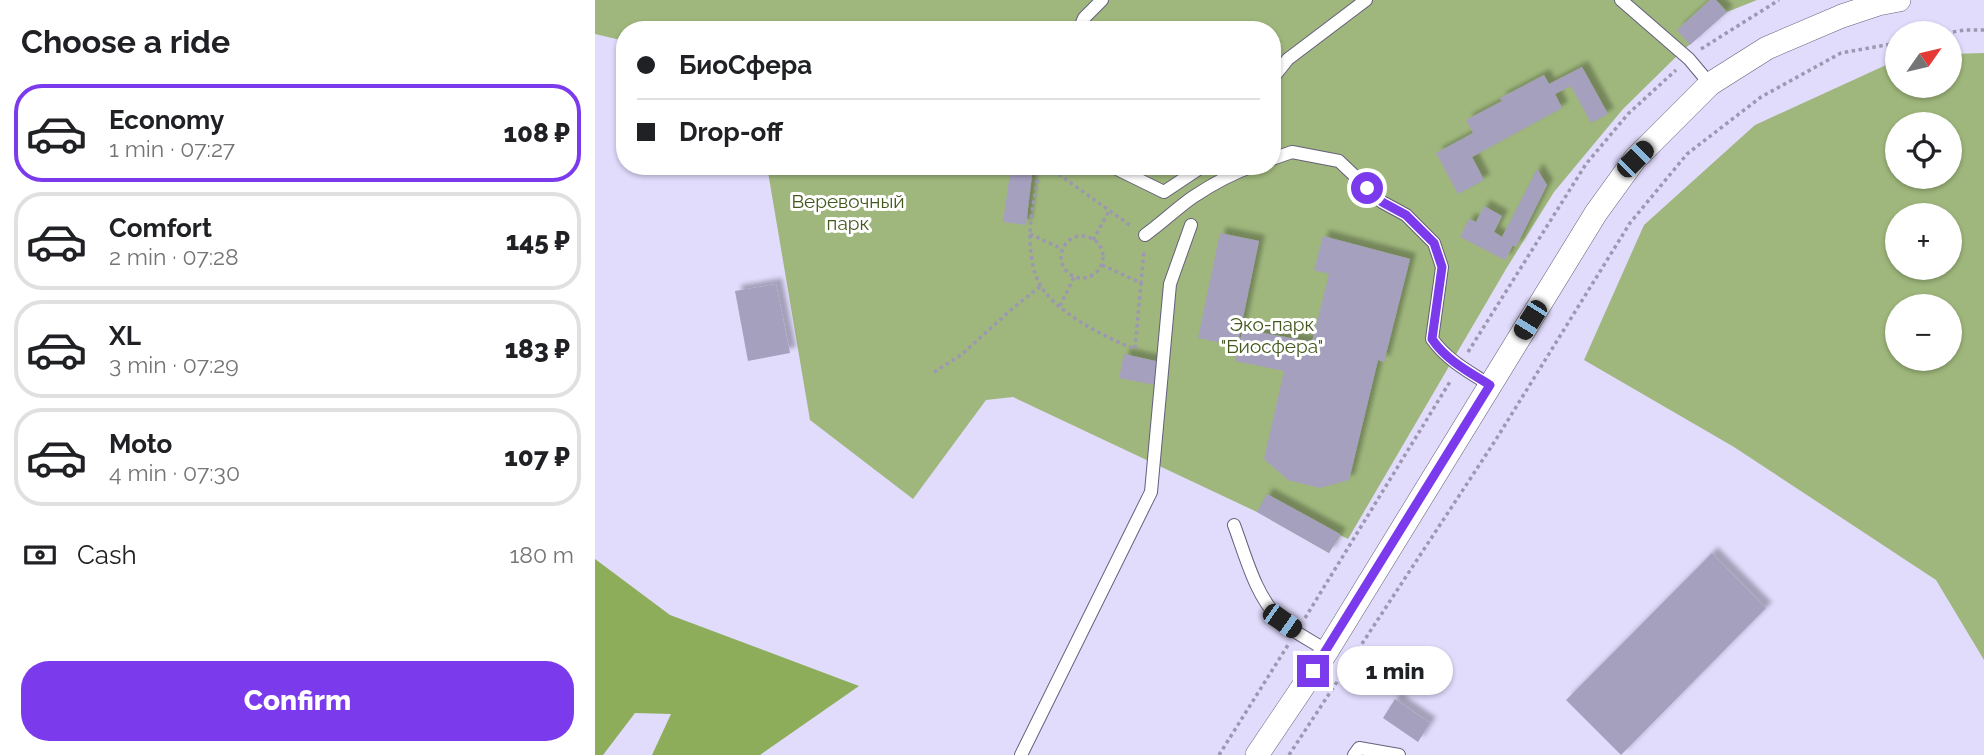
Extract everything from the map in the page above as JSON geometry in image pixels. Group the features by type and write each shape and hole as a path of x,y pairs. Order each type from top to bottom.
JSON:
{"street":[{"path":"1257,755 1327,650 1596,213 1635,159 1710,84 1767,48 1842,16 1899,0"}],"lane":[{"path":"1083,21 1102,0"},
{"path":"1281,68 1288,59 1366,0"},
{"path":"1621,0 1689,59 1710,84"},
{"path":"1281,156 1292,152 1339,161 1382,202 1406,215 1434,243 1442,267 1432,339 1439,349 1460,366 1490,385"},
{"path":"1129,175 1164,192 1190,175"},
{"path":"1145,235 1193,197 1232,175"},
{"path":"1021,755 1151,492 1170,284 1191,225"},
{"path":"1234,525 1266,603 1282,621 1327,650"},
{"path":"1354,755 1359,748 1399,755"}],"path":[{"path":"1219,755 1586,164 1628,114 1689,59 1779,0"},
{"path":"1962,30 1984,30"},
{"path":"1289,755 1496,441 1630,223 1687,154 1761,97 1841,53 1885,45"},
{"path":"1039,175 1030,234 1038,282 1047,295 1080,323 1135,349 1141,283"},
{"path":"1059,175 1145,235"},
{"path":"1093,240 1109,211"},
{"path":"1030,234 1062,250"},
{"path":"1081,236 1093,240 1101,249 1102,265 1090,276 1074,277 1063,266 1062,250 1073,238 1081,236"},
{"path":"1060,306 1074,277"},
{"path":"934,372 961,355 1041,286"}],"green space":[{"name":"Эко-парк \"Биосфера\"","path":"595,0 1757,0 1727,12 1680,53 1623,109 1554,192 1348,539 1340,535 1329,553 1257,512 1013,397 986,400 913,499 810,420 769,175 1281,175 1281,21 616,21 616,39 595,34"},
{"path":"1984,53 1984,660 1936,580 1734,447 1584,360 1644,225 1755,125 1885,65 1885,98 1962,98 1962,54"},
{"path":"595,559 670,615 859,686 760,755 652,755 671,714 635,713 603,755 595,755"}],"building":[{"path":"1710,0 1716,0 1727,12 1690,45 1677,30"},
{"path":"1582,67 1608,114 1591,123 1571,86 1555,94 1562,108 1472,157 1484,180 1458,194 1436,153 1473,133 1466,120 1544,75 1549,84"},
{"path":"1537,169 1547,185 1516,247 1513,245 1505,260 1460,237 1469,219 1476,222 1484,206 1502,216 1494,232 1502,237"},
{"path":"1010,175 1032,175 1026,225 1003,222"},
{"path":"1220,233 1259,241 1237,346 1198,338"},
{"path":"1323,236 1410,259 1384,362 1378,360 1349,480 1320,488 1288,480 1264,459 1284,371 1235,361 1243,329 1312,342 1329,274 1314,270"},
{"path":"776,284 790,353 748,361 735,291"},
{"path":"1124,354 1160,362 1155,385 1119,378"},
{"path":"1267,494 1340,534 1329,553 1257,512"},
{"path":"1712,553 1766,608 1621,755 1566,700"},
{"path":"1395,699 1430,723 1418,742 1383,718"}],"route":[{"path":"1313,671 1490,385 1452,361 1432,339 1442,267 1434,243 1406,215 1382,202 1367,188"}],"park label":[{"name":"Веревочный парк","path":"848,212"}]}
